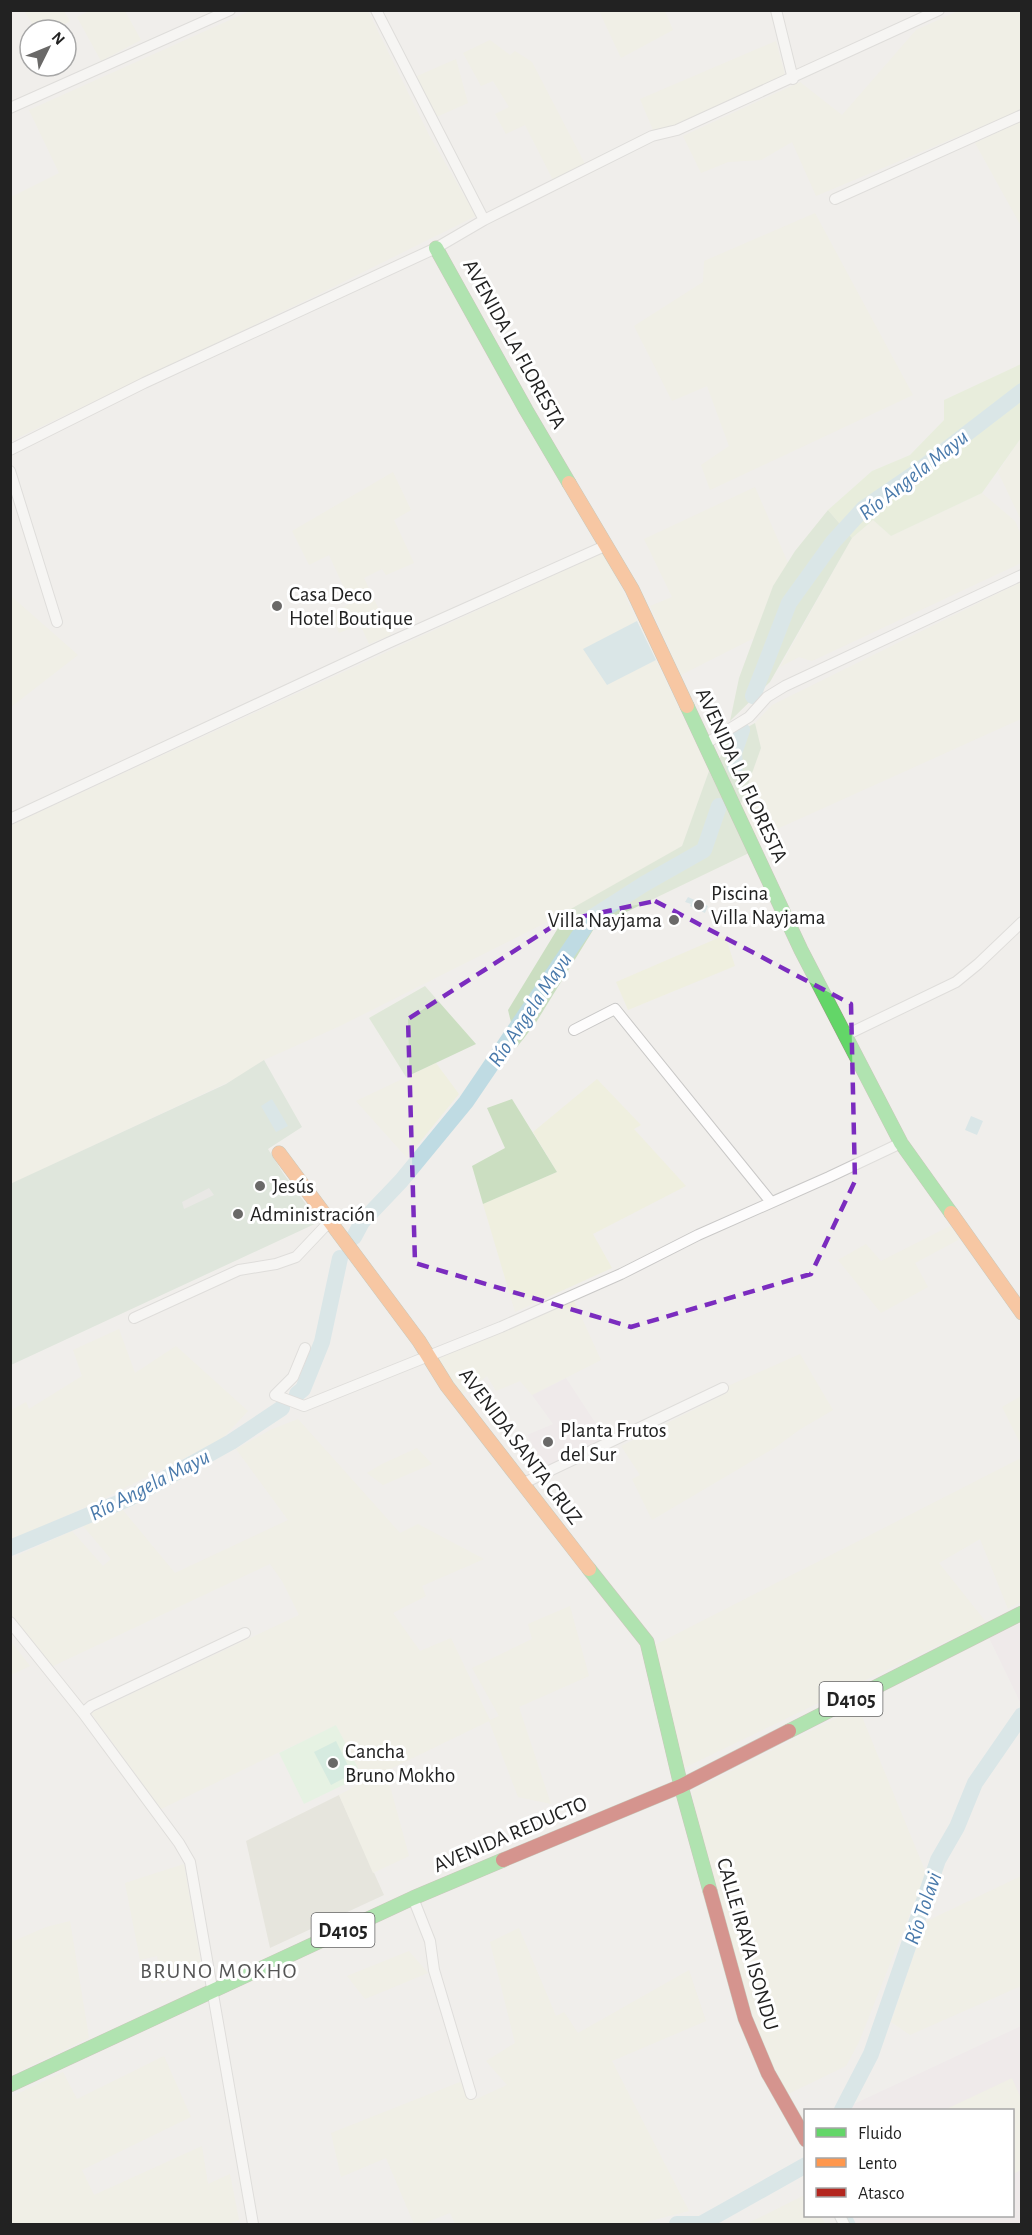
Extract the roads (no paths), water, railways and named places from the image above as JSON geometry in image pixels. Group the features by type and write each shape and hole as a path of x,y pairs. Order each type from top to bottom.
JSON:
{"street":[{"path":"10,108 230,10"},
{"path":"376,10 484,220"},
{"path":"776,10 793,79"},
{"path":"10,450 144,383 436,248 484,220 652,136 677,130 793,79 939,10"},
{"path":"835,199 1022,115"},
{"name":"AVENIDA LA FLORESTA","path":"436,248 526,410 632,589 844,1036 901,1143 1022,1313"},
{"path":"10,471 57,622"},
{"path":"10,819 388,643 607,545"},
{"path":"705,744 749,717 767,697 785,686 1022,574"},
{"path":"844,1036 956,981 978,964 1022,922"},
{"path":"574,1030 615,1008 771,1202"},
{"path":"305,1348 293,1377 275,1395 304,1406 621,1274 698,1235 901,1143"},
{"name":"AVENIDA SANTA CRUZ","path":"279,1153 419,1341 447,1386 524,1483 564,1539 638,1627 647,1642 681,1786"},
{"path":"134,1318 239,1270 276,1264 296,1257 312,1243 330,1220"},
{"path":"524,1483 723,1388"},
{"name":"AVENIDA REDUCTO","path":"10,2085 413,1898 681,1786 1022,1613"},
{"path":"10,1622 83,1713 179,1843 190,1862 253,2224"},
{"path":"83,1713 91,1706 245,1633"},
{"name":"CALLE IRAYA ISONDU","path":"681,1786 745,2019 768,2073 804,2136"},
{"path":"413,1898 430,1941 434,1970 471,2094"}],"water":[{"path":"637,621 656,660 607,685 583,649"},
{"name":"Piscina Villa Nayjama","path":"688,897 708,906 705,913 685,902"},
{"path":"272,1099 288,1126 276,1132 261,1106"},
{"path":"971,1116 983,1121 977,1135 965,1130"}],"waterway":[{"name":"Río Angela Mayu","path":"753,696 789,603 833,542 864,508 918,471 1022,391"},
{"name":"Río Angela Mayu","path":"735,767 734,753 742,730"},
{"name":"Río Angela Mayu","path":"354,1237 362,1222 401,1181 466,1102 591,918 644,884 704,850 719,806"},
{"name":"Río Angela Mayu","path":"297,1394 303,1389 322,1342 340,1258"},
{"name":"Río Angela Mayu","path":"10,1548 130,1498 231,1442 282,1408"},
{"name":"Río Tolavi","path":"843,2109 871,2054 938,1860 957,1827 975,1783 1022,1715"},
{"name":"Río Tolavi","path":"677,2224 701,2224 804,2166"},
{"path":"848,2217 851,2224"}],"place":[{"name":"Casa Deco Hotel Boutique","path":"277,606"},
{"name":"Piscina Villa Nayjama","path":"699,905"},
{"name":"Villa Nayjama","path":"674,920"},
{"name":"Jesús","path":"260,1186"},
{"name":"Administración","path":"238,1214"},
{"name":"Planta Frutos del Sur","path":"548,1442"},
{"name":"Cancha Bruno Mokho","path":"333,1763"}],"district":[{"name":"BRUNO MOKHO","path":"219,1970"}]}
